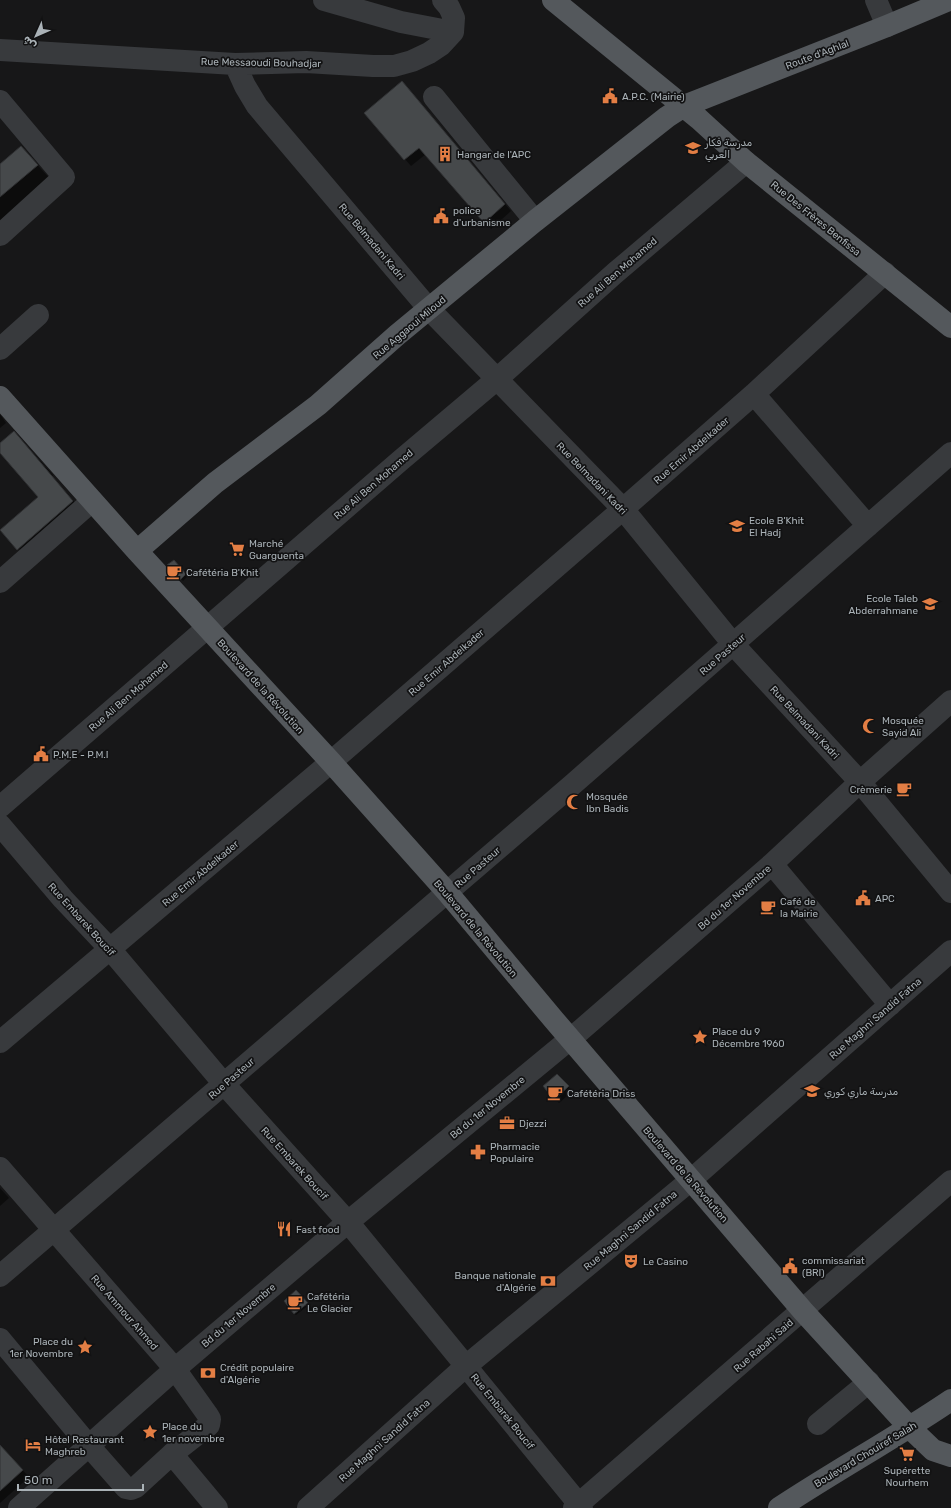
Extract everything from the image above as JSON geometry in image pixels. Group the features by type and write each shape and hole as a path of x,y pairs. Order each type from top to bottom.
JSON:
{"main road":[{"name":"Rue Des Frères Benfissa","path":"553,0 684,106 746,162 951,327"},
{"name":"Route d'Aghlal","path":"684,106 949,0"},
{"name":"Rue Aggaoui Miloud","path":"137,551 215,483 318,404 397,335 535,221 667,117 684,106"},
{"name":"Boulevard de la Révolution","path":"0,397 137,551 331,762 575,1034 691,1180 803,1311 910,1428 933,1450 951,1456"},
{"name":"Boulevard Chouiref Salah","path":"779,1508 910,1428 951,1400"}],"street":[{"path":"324,0 401,22 453,32 454,18 449,7 443,0"},
{"path":"876,0 887,26"},
{"name":"Rue Messaoudi Bouhadjar","path":"0,50 235,64 306,62 394,66 412,61 429,53 441,45 453,32"},
{"name":"Rue Belmadani Kadri","path":"235,64 244,86 257,106 429,309 623,509 733,644 860,782 951,892"},
{"path":"434,97 535,221"},
{"path":"0,101 64,177 0,235"},
{"name":"Rue Ali Ben Mohamed","path":"0,807 497,379 615,273 746,162"},
{"name":"Rue Emir Abdelkader","path":"0,1042 331,762 623,509 754,394 885,274"},
{"path":"0,348 38,315"},
{"path":"754,394 868,526"},
{"name":"Rue Pasteur","path":"0,1276 447,892 951,453"},
{"path":"0,582 92,501"},
{"name":"Bd du 1er Novembre","path":"19,1508 175,1369 348,1222 575,1034 772,864 860,782 951,701"},
{"name":"Rue Embarek Boucif","path":"0,825 63,899 110,949 224,1084 348,1222 466,1366 578,1507"},
{"path":"772,864 890,1005"},
{"name":"Rue Maghni Sandid Fatna","path":"308,1508 466,1366 691,1180 951,951"},
{"name":"Rue Ammour Ahmed","path":"0,1168 175,1369 207,1414 210,1422 206,1428 172,1454 136,1487 131,1489 126,1488 0,1339"},
{"name":"Rue Rabahi Said","path":"578,1507 951,1182"},
{"path":"818,1424 869,1382"},
{"path":"172,1454 217,1508"}],"building":[{"name":"Hangar de l'APC","path":"402,81 505,204 484,223 419,148 404,160 364,113"},
{"path":"21,146 38,165 0,197 0,164"},
{"path":"14,431 73,501 17,550 0,530 38,497 0,453 0,443"},
{"path":"174,560 186,574 180,580 167,565"},
{"name":"Cafétéria Driss","path":"557,1074 569,1086 554,1100 543,1086"},
{"name":"Cafétéria Le Glacier","path":"296,1290 308,1303 294,1314 284,1301"},
{"path":"0,1445 23,1470 0,1491"}],"place":[{"name":"A.P.C. (Mairie)","path":"610,96"},
{"name":"مدرسة فكار العربي","path":"693,148"},
{"name":"Hangar de l'APC","path":"445,154"},
{"name":"police d'urbanisme","path":"441,216"},
{"name":"Ecole B'Khit El Hadj","path":"737,526"},
{"name":"Marché Guarguenta","path":"237,549"},
{"name":"Cafétéria B'Khit","path":"174,572"},
{"name":"Ecole Taleb Abderrahmane","path":"930,604"},
{"name":"Mosquée Sayid Ali","path":"870,726"},
{"name":"P.M.E - P.M.I","path":"41,754"},
{"name":"Crèmerie","path":"904,789"},
{"name":"Mosquée Ibn Badis","path":"574,802"},
{"name":"APC","path":"863,898"},
{"name":"Café de la Mairie","path":"768,907"},
{"name":"Place du 9 Décembre 1960","path":"700,1037"},
{"name":"مدرسة ماري كوري","path":"812,1091"},
{"name":"Cafétéria Driss","path":"555,1093"},
{"name":"Djezzi","path":"507,1123"},
{"name":"Pharmacie Populaire","path":"478,1152"},
{"name":"Fast food","path":"284,1229"},
{"name":"Le Casino","path":"631,1261"},
{"name":"commissariat (BRI)","path":"790,1266"},
{"name":"Banque nationale d'Algérie","path":"548,1281"},
{"name":"Cafétéria Le Glacier","path":"295,1302"},
{"name":"Place du 1er Novembre","path":"85,1347"},
{"name":"Crédit populaire d'Algérie","path":"208,1373"},
{"name":"Place du 1er novembre","path":"150,1432"},
{"name":"Hôtel Restaurant Maghreb","path":"33,1445"},
{"name":"Supérette Nourhem","path":"907,1454"}]}
